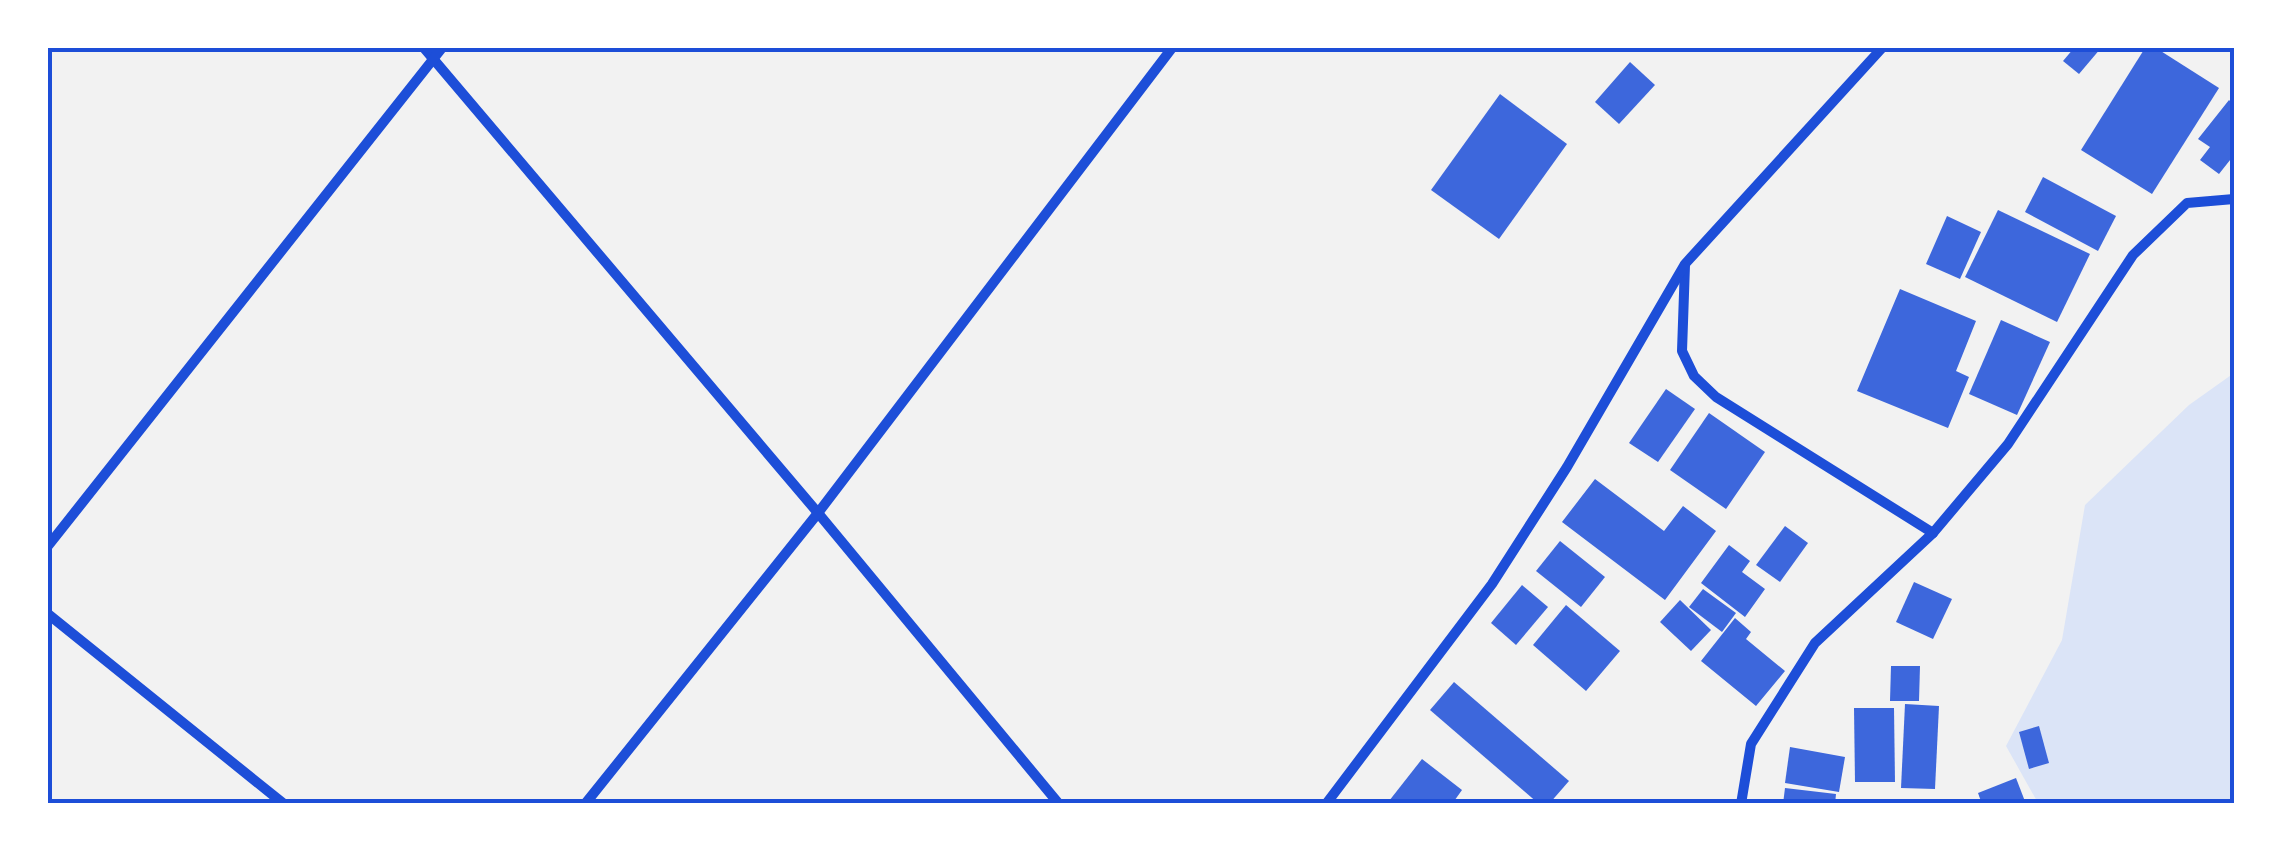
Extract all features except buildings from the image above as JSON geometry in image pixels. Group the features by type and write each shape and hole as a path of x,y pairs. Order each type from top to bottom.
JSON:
{"street":[{"path":"424,48 1059,804"},
{"path":"48,546 442,48"},
{"path":"585,804 818,513 1172,48"},
{"path":"1326,804 1492,584 1567,468 1684,264 1882,48"},
{"path":"1742,804 1751,744 1814,644 1933,533 2008,444 2133,255 2187,203 2234,200"},
{"path":"1684,264 1682,351 1694,376 1716,397 1933,533"},
{"path":"48,614 284,804"}],"shaded area":[{"path":"2234,373 2234,803 2038,803 2006,746 2062,640 2085,505 2189,405"}]}
